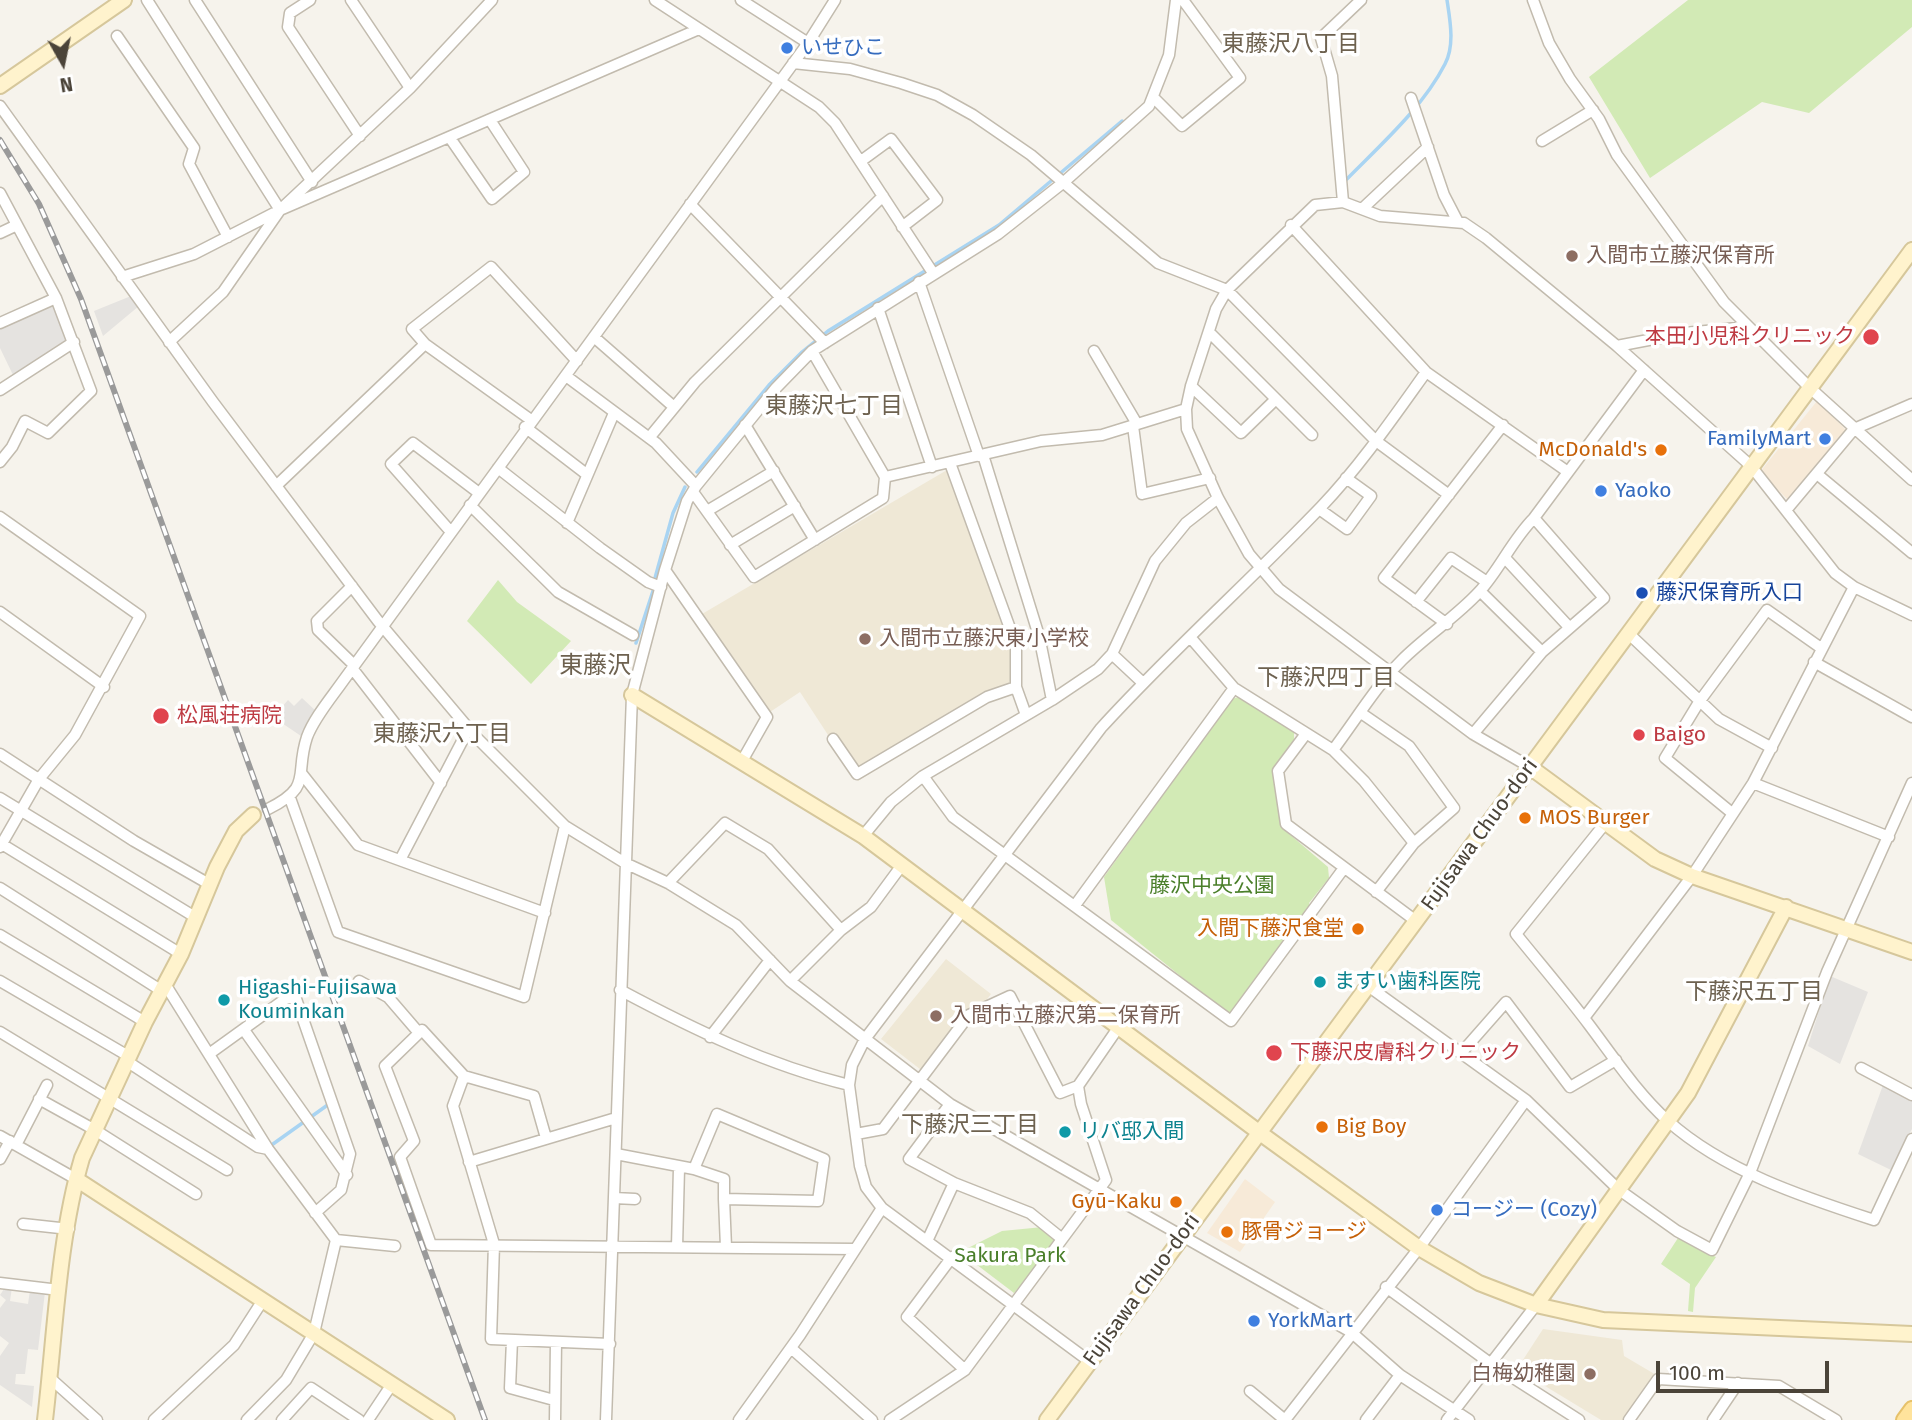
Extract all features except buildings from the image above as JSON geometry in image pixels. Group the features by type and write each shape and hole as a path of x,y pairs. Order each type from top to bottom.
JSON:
{"main road":[{"path":"1904,1420 1912,1409"}],"street":[{"path":"147,0 280,210"},
{"path":"195,0 312,182"},
{"path":"310,0 290,13 288,27 360,136"},
{"path":"351,0 410,88"},
{"path":"169,342 223,292 280,210 410,88 492,0"},
{"path":"655,0 827,115 861,161 933,273"},
{"path":"741,0 808,43"},
{"path":"268,809 290,798 302,774 308,736 353,667 808,43 835,0"},
{"path":"606,1420 632,695 665,570 694,489 745,425 812,351 998,234 1064,182 1154,98 1169,55 1176,0"},
{"path":"1154,98 1182,126 1240,78 1183,0"},
{"path":"1343,202 1332,75 1321,38 1361,0"},
{"path":"1533,0 1549,43 1570,79 1593,110 1617,155 1724,302 1809,387 1912,480"},
{"path":"0,86 115,2"},
{"path":"122,277 194,254 280,210 699,29"},
{"path":"117,36 194,148 189,164 228,237"},
{"path":"793,63 850,69 937,95 1004,136 1064,182 1122,235 1158,263 1227,290 1376,441 1449,495"},
{"path":"1411,98 1444,195 1458,222"},
{"path":"0,106 169,342 383,626 469,728 565,826 625,863 668,883 736,925 790,981 950,1104 1099,1191 1183,1234 1351,1332 1399,1376 1469,1420"},
{"path":"1542,141 1593,110"},
{"path":"450,138 492,199 524,172 490,120"},
{"path":"861,161 891,139 937,201 902,227"},
{"path":"1362,209 1428,147"},
{"path":"0,193 56,298 92,391 48,433 25,421 12,447 0,462"},
{"path":"649,438 674,407 780,296 883,197"},
{"path":"1910,611 1854,587 1835,573 1751,466 1617,346 1486,238 1458,222 1380,216 1343,202 1315,205 1291,225 1227,290 1216,309 1191,386 1186,409 1187,429 1218,498 1259,567 1279,589 1472,734 1530,767 1607,821 1655,859 1692,876 1912,951"},
{"path":"690,204 825,343"},
{"path":"0,233 17,225"},
{"path":"1291,225 1426,372 1568,472"},
{"name":"Fujisawa Chuo-dori","path":"1046,1420 1912,250"},
{"path":"577,360 491,267 412,329 425,344 528,424 585,473"},
{"path":"919,282 981,455 1039,636 1052,700"},
{"path":"0,323 56,298"},
{"path":"878,308 932,467"},
{"path":"1617,346 1685,333 1747,327"},
{"path":"1209,331 1312,435"},
{"path":"594,337 674,407"},
{"path":"0,390 74,342"},
{"path":"276,486 425,344"},
{"path":"566,376 649,438 694,489 754,577 883,498 885,477 812,351"},
{"path":"1094,351 1135,425 1142,494 1210,478"},
{"path":"1333,750 1402,660 1447,624 1480,591 1505,558 1518,534 1534,518 1644,370"},
{"path":"1089,1361 928,1239 882,1208 866,1187 849,1085 852,1065 865,1039 1101,728 1319,509 1376,441 1426,372"},
{"path":"1191,386 1241,433 1276,399"},
{"path":"1787,509 1854,429 1912,404"},
{"path":"885,477 1041,440 1102,435 1186,409"},
{"path":"567,523 585,473 614,412"},
{"path":"745,425 815,540"},
{"path":"1447,624 1384,579 1503,425"},
{"path":"451,532 391,464 413,443 479,493"},
{"path":"950,463 1016,645 1017,687 1026,715"},
{"path":"498,468 567,523 648,582 661,587"},
{"path":"707,511 774,471"},
{"path":"1817,474 1912,553"},
{"path":"1319,509 1347,529 1371,496 1346,478"},
{"path":"863,836 891,802 923,776 1052,700 1098,669 1112,654 1155,561 1186,523 1218,498"},
{"path":"470,505 558,592 633,635"},
{"path":"730,545 795,506"},
{"path":"0,517 140,616 104,687 75,735 40,779 1,845 181,954"},
{"path":"1472,734 1542,652 1604,598 1534,518"},
{"path":"1416,602 1451,558 1487,582"},
{"path":"1505,558 1569,627"},
{"path":"665,570 767,717 742,761"},
{"path":"352,586 317,621 318,629 353,667 441,783"},
{"path":"1584,1018 1692,876 1753,783 1854,587"},
{"path":"1480,591 1542,652"},
{"path":"1732,813 1665,758 1699,702 1767,610 1821,648"},
{"path":"0,612 104,687"},
{"path":"1628,633 1719,719 1772,748"},
{"path":"1189,637 1234,688 1305,735 1333,750 1415,843"},
{"path":"1112,654 1143,683"},
{"path":"1814,662 1912,718"},
{"path":"833,739 857,774 988,697 1017,687"},
{"path":"1076,904 1234,688"},
{"path":"632,695 863,836 1259,1133 1419,1248 1479,1283 1536,1306 1603,1320 1912,1334"},
{"path":"1361,713 1409,746 1454,808 1415,843 1376,892"},
{"path":"400,860 469,728"},
{"path":"1305,735 1278,772 1286,824 1416,921"},
{"path":"0,754 134,841 209,884"},
{"path":"302,774 358,845 545,913"},
{"path":"923,776 953,817 1076,904 1231,1021 1344,868"},
{"path":"1753,783 1889,837"},
{"path":"1368,986 1526,1100 1618,1189 1677,1231 1712,1250 1750,1173 1827,972 1889,837 1907,810 1912,783"},
{"path":"0,798 195,917"},
{"path":"290,798 338,932 524,997 565,826"},
{"path":"45,1420 59,1290 76,1179 95,1130 145,1022 181,954 209,884 236,831 253,816"},
{"path":"1607,821 1516,934 1668,1121 1723,1159 1750,1173 1814,1200 1874,1220 1912,1139"},
{"path":"668,883 725,823 768,849 841,930"},
{"path":"790,981 841,930 871,906 902,865"},
{"path":"0,888 164,988 268,1149 336,1240 395,1246"},
{"path":"1447,1420 1536,1306 1688,1093 1786,907"},
{"path":"0,935 145,1022"},
{"path":"710,1037 770,960"},
{"path":"0,981 129,1060 258,1147 268,1149"},
{"path":"359,981 388,997 419,1033"},
{"path":"620,990 710,1037 811,1076 849,1085"},
{"path":"856,1134 883,1129 969,1015 1010,996 1060,1093 1078,1086 1118,1028"},
{"path":"209,1054 288,997 296,999 350,1154 347,1175 341,1190 315,1213"},
{"path":"1462,1052 1506,1002 1570,1087 1616,1060"},
{"path":"244,1030 347,1175"},
{"path":"546,1138 534,1096 464,1076 422,1030 385,1066 414,1141 400,1157 431,1245 855,1249"},
{"path":"0,1032 227,1170"},
{"path":"1861,1068 1912,1095"},
{"path":"464,1076 453,1106 494,1244 491,1339 610,1344"},
{"path":"0,1159 13,1143 47,1085"},
{"path":"890,1420 965,1370 1016,1305 1061,1238 1107,1180 1081,1104 1078,1086"},
{"path":"39,1099 95,1130 197,1194"},
{"path":"1250,1391 1285,1420 1419,1248 1526,1100"},
{"path":"950,1104 909,1159 954,1183 1030,1213 1061,1238"},
{"path":"694,1169 717,1114 824,1159 818,1201 724,1199"},
{"path":"469,1162 616,1118"},
{"path":"0,1136 76,1179 447,1420"},
{"path":"616,1154 694,1169 724,1179 726,1247"},
{"path":"677,1247 679,1168"},
{"path":"928,1239 954,1183"},
{"path":"614,1198 635,1199"},
{"path":"739,1420 791,1348 882,1208"},
{"path":"23,1224 69,1229"},
{"path":"247,1420 286,1380 314,1333 336,1240"},
{"path":"952,1257 907,1317 965,1370"},
{"path":"0,1283 59,1290"},
{"path":"1386,1287 1489,1363 1579,1420"},
{"path":"154,1420 234,1345 263,1300"},
{"path":"512,1340 510,1388 554,1400"},
{"path":"555,1420 556,1342"},
{"path":"791,1348 872,1420"},
{"path":"1366,1420 1399,1376"},
{"path":"50,1378 97,1420"},
{"path":"1629,1420 1658,1379 1779,1386 1836,1420"},
{"path":"1713,1420 1738,1383"},
{"path":"368,1420 392,1384"},
{"path":"282,1420 311,1388 359,1420"}],"shaded area":[{"path":"131,296 139,306 103,336 94,311"},
{"path":"55,305 66,336 65,341 13,375 0,348 0,327"},
{"path":"1817,401 1847,431 1787,499 1760,472"},
{"name":"入間市立藤沢東小学校","path":"947,470 1020,663 1005,690 858,781 800,692 770,712 702,614"},
{"path":"302,698 317,712 301,736 273,717 288,700 294,706"},
{"name":"入間市立藤沢第二保育所","path":"946,959 991,994 929,1076 881,1039"},
{"path":"1830,976 1868,992 1840,1064 1808,1046"},
{"path":"1883,1085 1912,1101 1912,1129 1891,1170 1858,1154"},
{"path":"1245,1179 1275,1202 1240,1252 1207,1233"},
{"path":"6,1286 12,1287 10,1301 28,1304 30,1290 45,1292 38,1350 28,1349 25,1374 16,1374 15,1384 34,1386 32,1407 0,1385 0,1356 9,1343 0,1336 0,1308 6,1300 0,1295"},
{"name":"白梅幼稚園","path":"1543,1329 1622,1340 1624,1356 1663,1379 1634,1420 1601,1420 1517,1369"}],"green space":[{"path":"1688,0 1912,0 1912,27 1809,113 1762,102 1650,178 1589,77"},
{"path":"498,580 517,602 571,641 531,684 467,621"},
{"name":"藤沢中央公園","path":"1245,695 1294,730 1294,743 1274,769 1281,827 1328,867 1329,878 1309,903 1312,910 1230,1016 1111,920 1104,877 1232,699"},
{"name":"Sakura Park","path":"1043,1227 1061,1238 1014,1293 960,1252 1002,1231"},
{"path":"1678,1238 1716,1257 1695,1288 1693,1312 1688,1311 1690,1284 1661,1264"}],"waterway":[{"path":"1343,183 1412,112 1445,64 1451,41 1447,0"},
{"path":"697,472 769,385 802,352 828,331 999,225 1122,121"},
{"path":"655,578 673,513 685,487"},
{"path":"636,643 653,591"},
{"path":"273,1144 329,1104"}],"railway":[{"path":"0,140 39,204 81,299 485,1420"}],"place":[{"name":"いせひこ","path":"787,48"},
{"name":"入間市立藤沢保育所","path":"1572,256"},
{"name":"本田小児科クリニック","path":"1871,337"},
{"name":"FamilyMart","path":"1825,439"},
{"name":"McDonald's","path":"1661,450"},
{"name":"Yaoko","path":"1601,491"},
{"name":"藤沢保育所入口","path":"1642,593"},
{"name":"入間市立藤沢東小学校","path":"865,639"},
{"name":"松風荘病院","path":"161,716"},
{"name":"Baigo","path":"1639,735"},
{"name":"MOS Burger","path":"1525,818"},
{"name":"入間下藤沢食堂","path":"1358,929"},
{"name":"ますい歯科医院","path":"1320,982"},
{"name":"Higashi-Fujisawa Kouminkan","path":"224,1000"},
{"name":"入間市立藤沢第二保育所","path":"936,1016"},
{"name":"下藤沢皮膚科クリニック","path":"1274,1053"},
{"name":"Big Boy","path":"1322,1127"},
{"name":"リバ邸入間","path":"1065,1132"},
{"name":"Gyū-Kaku","path":"1176,1202"},
{"name":"コージー (Cozy)","path":"1437,1210"},
{"name":"豚骨ジョージ","path":"1227,1232"},
{"name":"YorkMart","path":"1254,1321"},
{"name":"白梅幼稚園","path":"1590,1374"}],"district":[{"name":"東藤沢八丁目","path":"1291,45"},
{"name":"東藤沢七丁目","path":"834,407"},
{"name":"東藤沢","path":"595,666"},
{"name":"下藤沢四丁目","path":"1326,679"},
{"name":"東藤沢六丁目","path":"442,735"},
{"name":"下藤沢五丁目","path":"1754,993"},
{"name":"下藤沢三丁目","path":"970,1126"}]}
